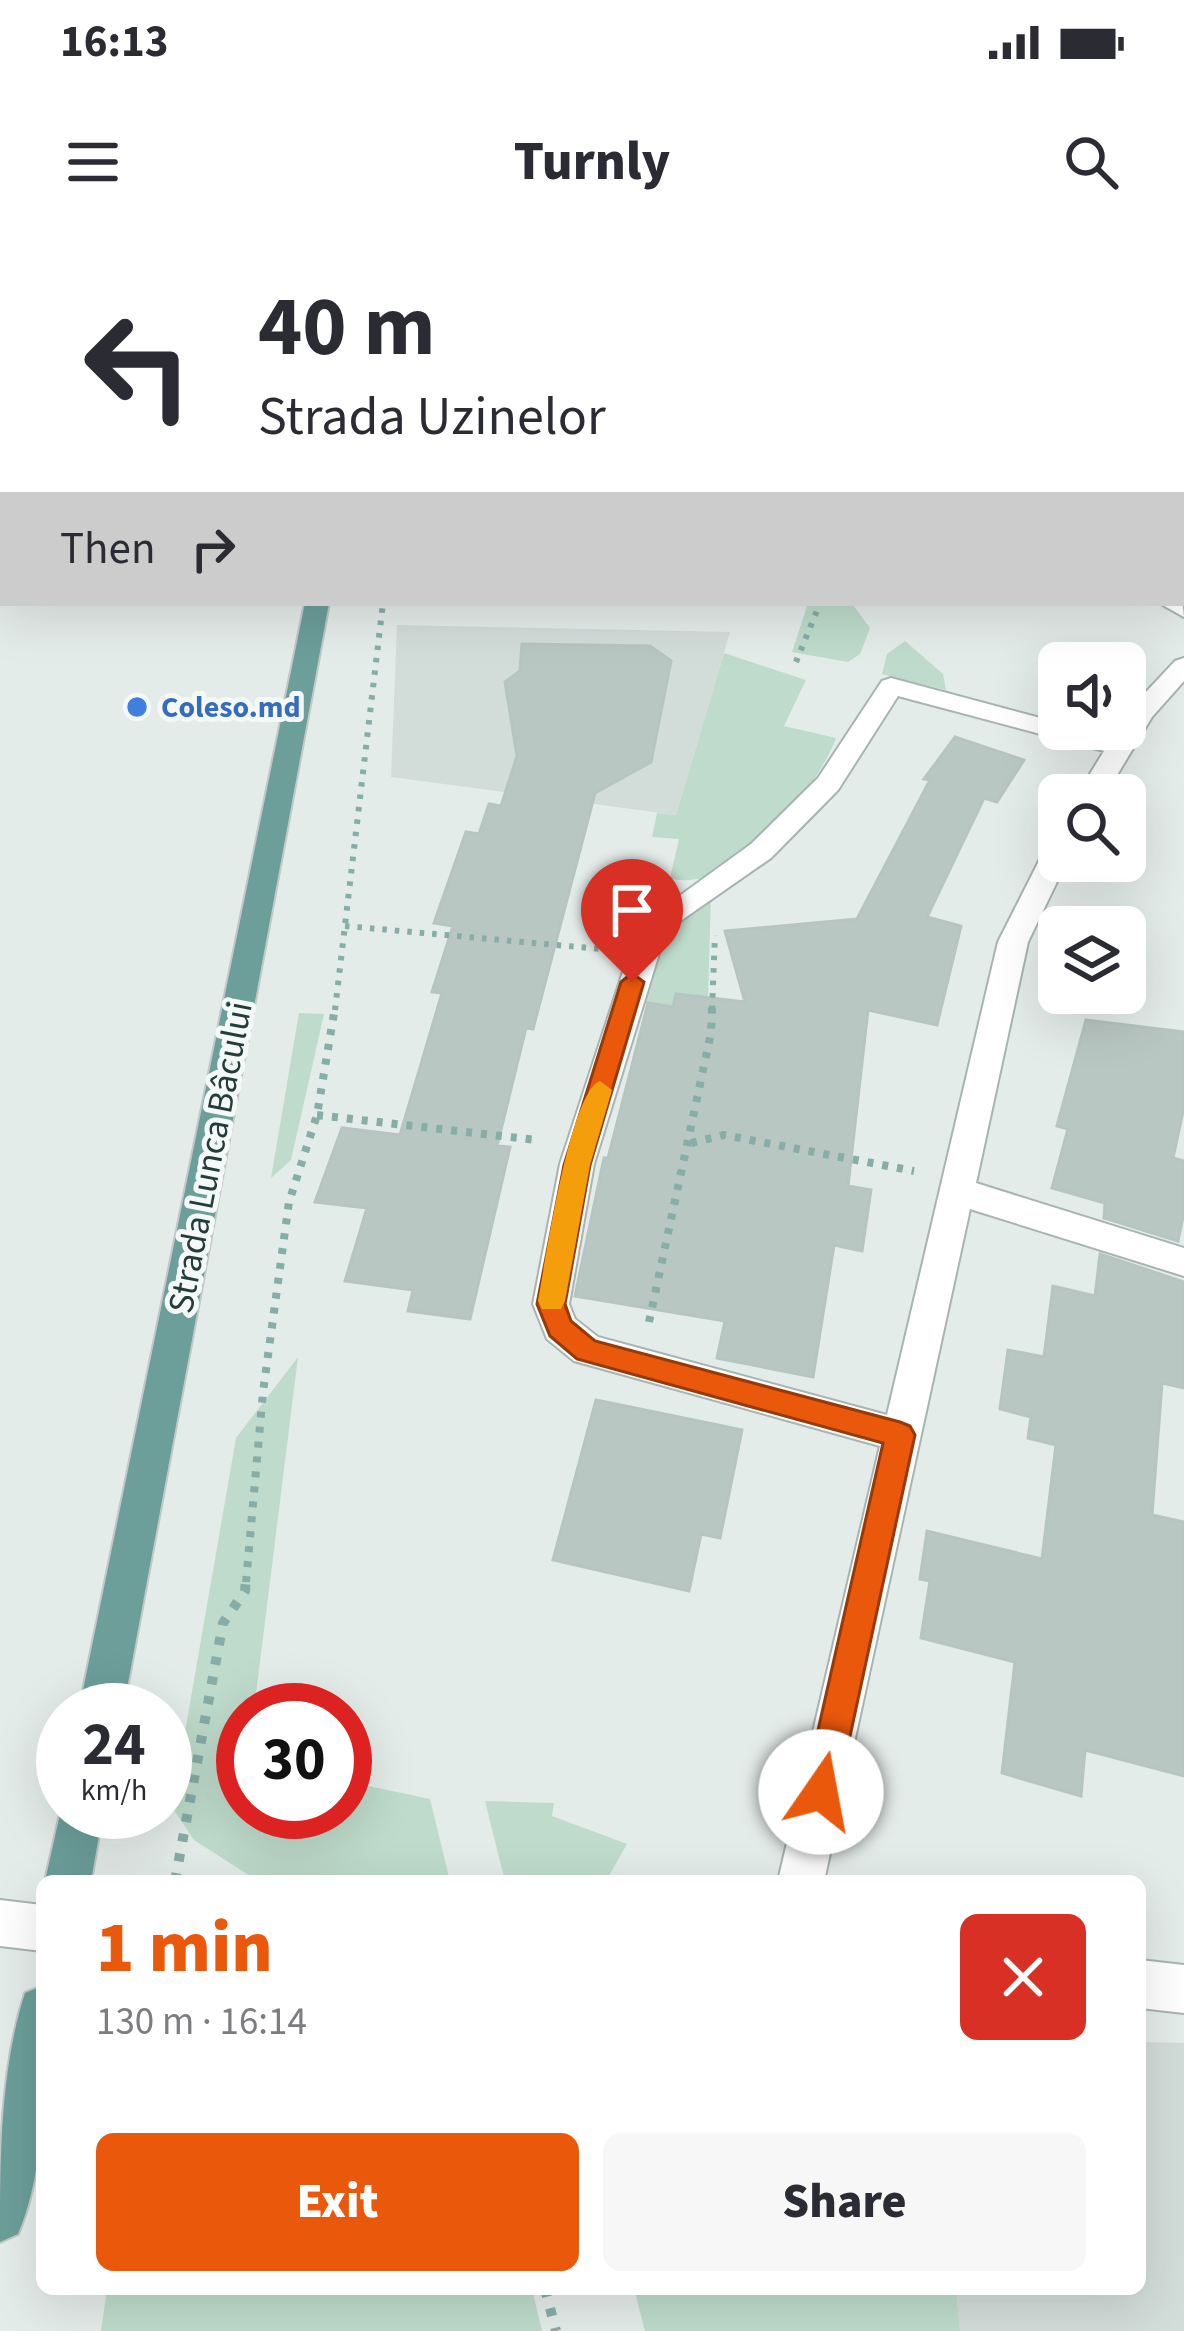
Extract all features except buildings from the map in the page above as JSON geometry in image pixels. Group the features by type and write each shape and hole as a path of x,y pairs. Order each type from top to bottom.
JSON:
{"main road":[{"name":"Strada Lunca Bâcului","path":"106,1683 316,606"},
{"path":"69,1875 76,1839"},
{"path":"0,2216 36,2039"}],"street":[{"path":"1146,708 1184,666"},
{"path":"900,1435 587,1350 560,1328 551,1304 583,1146 653,926 760,851 828,784 891,686 1038,725"},
{"path":"802,1875 1013,942 1043,882"},
{"path":"955,1184 1184,1262"},
{"path":"0,1923 36,1927"},
{"path":"1146,1985 1184,1989"}],"path":[{"path":"176,1875 223,1623 245,1591 263,1392 290,1202 316,1115 345,926 383,606"},
{"path":"796,662 819,606"},
{"path":"638,1364 691,1144 711,1033 718,881"},
{"path":"345,926 643,952"},
{"path":"316,1115 583,1146"},
{"path":"691,1144 724,1135 955,1184"},
{"path":"547,2295 556,2331"}],"shaded area":[{"path":"397,625 730,632 676,815 391,777"},
{"path":"1146,2042 1184,2043 1184,2331 960,2331 957,2295 1146,2295"}],"green space":[{"path":"807,606 854,606 870,628 860,654 848,662 792,652"},
{"path":"905,641 943,674 946,690 882,674 887,654"},
{"path":"724,653 806,680 784,726 836,738 791,810 744,856 694,880 670,878 679,839 652,837 657,813 676,815"},
{"path":"711,895 708,998 676,994 673,1007 644,1003 665,940 682,918"},
{"path":"299,1013 324,1014 291,1160 271,1178"},
{"path":"298,1357 257,1683 216,1683 216,1839 372,1839 372,1787 430,1799 449,1875 249,1875 194,1840 192,1692 236,1438"},
{"path":"485,1801 554,1803 552,1816 627,1844 609,1875 504,1875"},
{"path":"106,2295 533,2295 542,2331 101,2331"},
{"path":"636,2295 957,2295 960,2331 645,2331"}],"slow traffic":[{"path":"551,1301 577,1165 600,1090"}],"place":[{"name":"Coleso.md","path":"137,707"}],"route":[{"path":"632,982 577,1165 551,1304 560,1328 587,1350 900,1435 821,1792"}]}
